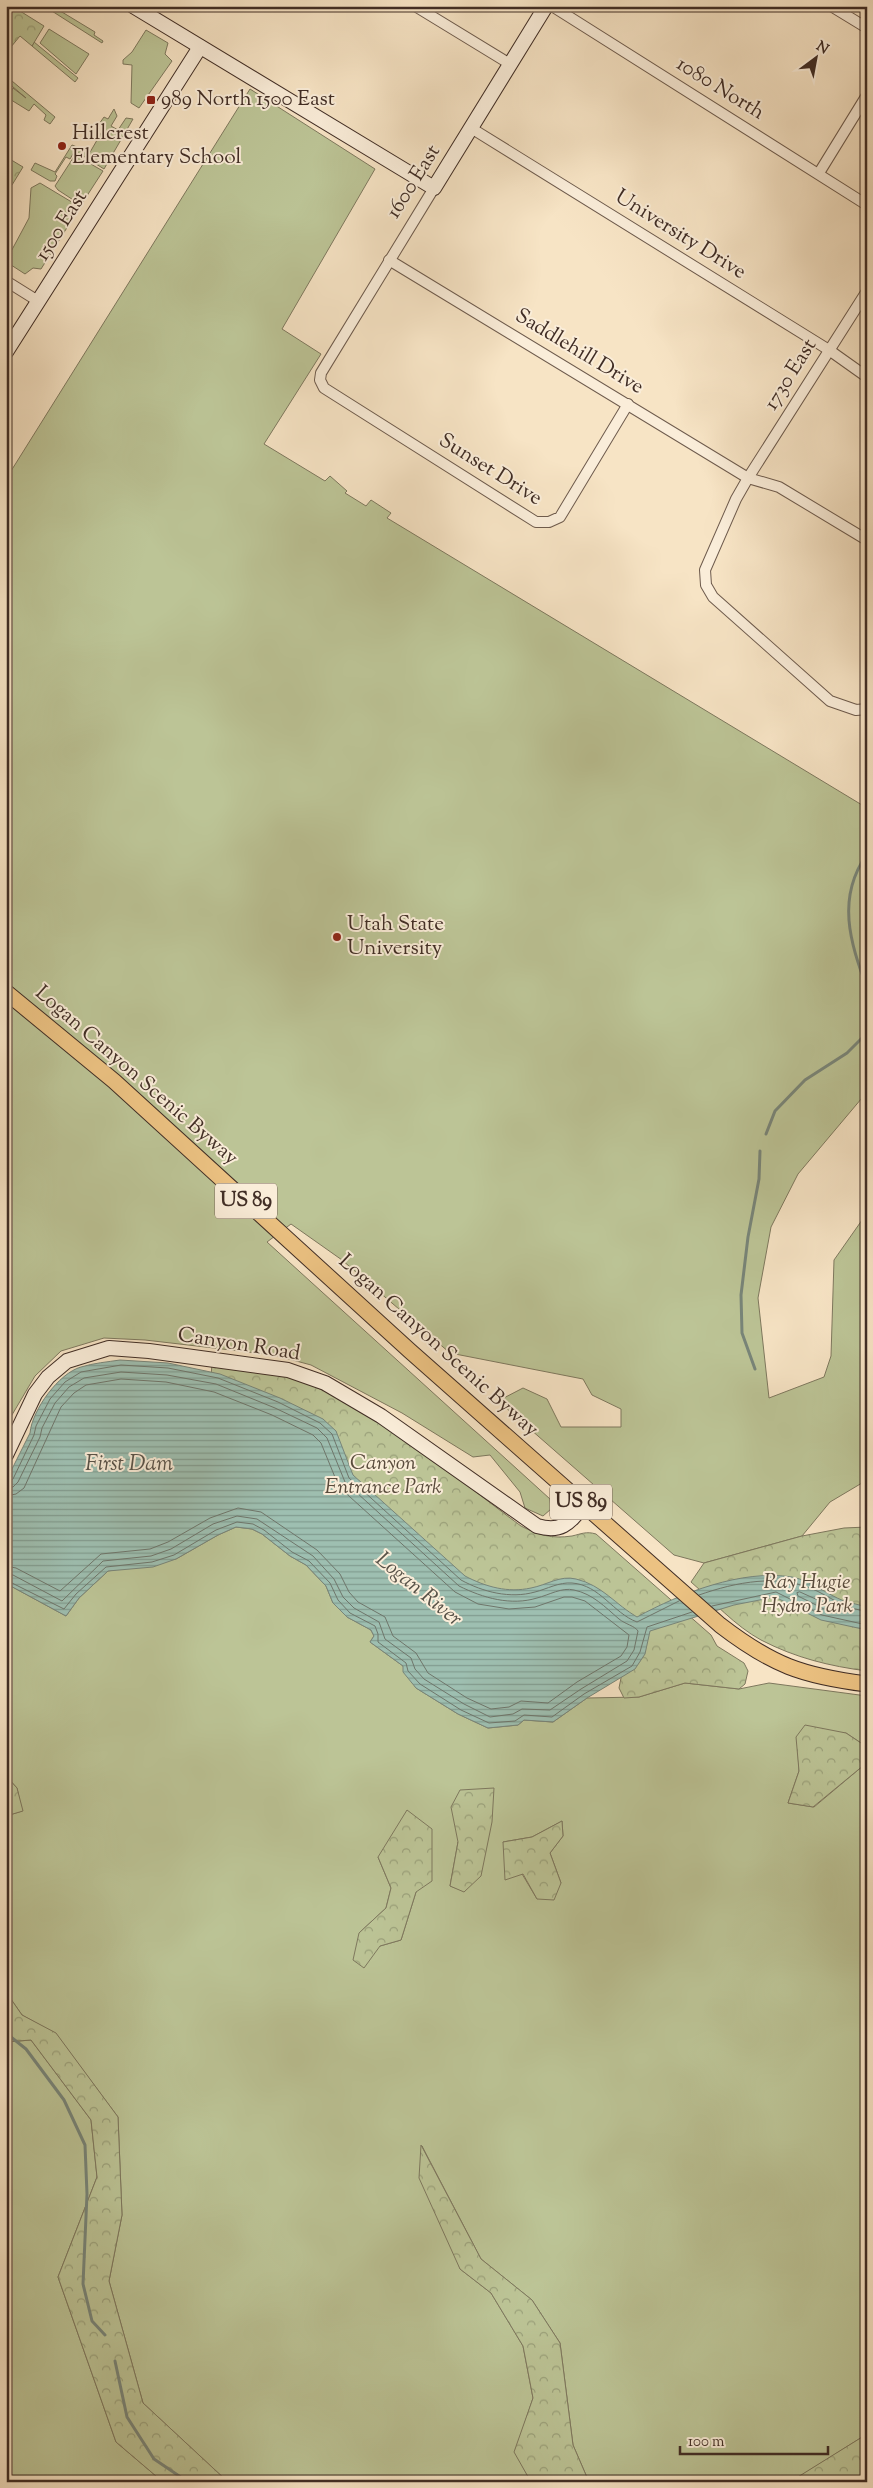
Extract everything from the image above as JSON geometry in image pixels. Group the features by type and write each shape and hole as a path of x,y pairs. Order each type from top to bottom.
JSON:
{"main road":[{"name":"Logan Canyon Scenic Byway","path":"6,992 114,1081 410,1351 720,1624 751,1649 783,1666 815,1676 867,1684"}],"street":[{"path":"133,6 434,188"},
{"path":"415,6 510,64"},
{"name":"1600 East","path":"320,380 321,373 389,260 546,6"},
{"name":"1080 North","path":"552,6 867,205"},
{"path":"831,6 867,28"},
{"name":"1500 East","path":"6,352 200,46"},
{"path":"819,173 867,96"},
{"name":"University Drive","path":"471,128 829,350 867,377"},
{"name":"Saddlehill Drive","path":"389,260 748,478 778,487 867,540"},
{"path":"6,281 38,301"},
{"name":"1730 East","path":"867,291 748,478 736,499 705,570 706,585 713,597 830,701 856,710 867,709"},
{"name":"Sunset Drive","path":"320,380 324,388 536,522 548,522 560,517 628,404"},
{"name":"Canyon Road","path":"6,1455 35,1394 48,1377 67,1361 109,1348 149,1351 288,1370 326,1383 381,1416 537,1526 556,1529 566,1525 584,1505"}],"green space":[{"path":"6,6 12,6 44,26 32,46 20,36 6,53"},
{"path":"44,6 52,6 95,32 94,35 103,41 102,43"},
{"path":"49,29 89,54 76,74 40,43"},
{"path":"146,30 168,43 165,54 172,61 139,108 131,103 132,65 123,64 123,60 132,52"},
{"path":"34,42 78,78 75,82 32,46"},
{"path":"6,76 55,117 50,124 44,120 46,115 34,104 29,111 8,98 13,88 26,98 6,81"},
{"name":"Utah State University","path":"250,89 375,169 282,329 321,354 264,444 325,481 330,476 347,491 345,493 366,506 371,500 391,513 387,518 867,808 867,1092 798,1174 771,1227 758,1298 769,1398 824,1377 831,1356 834,1260 867,1213 867,1480 830,1502 802,1536 704,1563 674,1555 498,1401 523,1388 547,1399 561,1427 621,1427 621,1409 592,1395 583,1379 450,1353 342,1260 291,1224 267,1242 550,1499 551,1509 543,1516 525,1508 520,1492 490,1455 473,1457 402,1413 311,1365 274,1355 145,1340 104,1338 61,1351 35,1376 6,1425 6,479"},
{"path":"114,109 117,116 111,126 118,130 126,118 133,119 104,169 77,152 79,149 89,154 104,128 99,124 104,117 108,119"},
{"path":"72,145 77,147 70,159 66,157 55,174 57,176 55,181 50,181 31,170 35,163 55,172"},
{"path":"75,155 103,171 81,205 55,186"},
{"path":"8,158 23,167 12,185 6,182"},
{"path":"40,183 80,207 41,269 33,268 25,274 8,263 7,259 29,218 31,188"},
{"name":"Canyon Entrance Park","path":"212,1363 289,1376 357,1408 413,1445 527,1529 552,1537 565,1537 586,1533 596,1534 711,1635 717,1646 744,1663 748,1671 745,1684 739,1689 685,1683 639,1697 624,1698 619,1688 622,1673 482,1597 211,1377"},
{"path":"236,1527 252,1529 306,1565 326,1586 333,1603 347,1617 371,1630 374,1636 370,1642 403,1666 416,1688 458,1714 488,1728 518,1725 524,1720 553,1722 587,1698 639,1697 685,1683 739,1689 769,1683 867,1696 867,1747 846,1733 797,1737 799,1771 788,1803 814,1807 864,1765 867,1753 867,2434 794,2480 795,2482 670,2477 668,2482 589,2482 573,2445 560,2343 532,2300 481,2259 422,2146 460,2269 491,2293 523,2346 533,2398 515,2452 531,2482 228,2482 143,2403 109,2281 122,2215 118,2117 56,2034 22,2015 6,1992 6,1816 22,1811 17,1788 6,1776 6,1586 7,1584 66,1616 79,1598 108,1571 176,1559","holes":["562,1821 563,1836 550,1853 561,1883 537,1899 503,1842 532,1837","458,1842 464,1891 450,1886","378,1857 416,1892 401,1940 380,1946 359,1933 386,1908 391,1888"]},
{"name":"Ray Hugie Hydro Park","path":"867,1527 867,1671 839,1667 813,1660 787,1652 761,1640 733,1621 691,1582 704,1563 802,1536 844,1528"},
{"path":"805,1725 846,1733 867,1747 864,1765 813,1807 788,1803 799,1771 796,1737"},
{"path":"6,1776 17,1788 23,1811 6,1816"},
{"path":"494,1788 492,1822 481,1876 464,1892 450,1886 458,1842 451,1807 460,1790"},
{"path":"407,1810 432,1829 432,1881 416,1892 401,1940 380,1946 364,1968 353,1960 359,1933 386,1908 391,1888 378,1857"},
{"path":"562,1821 563,1836 550,1853 561,1883 554,1900 537,1899 523,1874 505,1880 503,1842 532,1837"},
{"path":"6,1992 22,2015 56,2033 118,2117 122,2215 109,2281 143,2403 228,2482 163,2482 116,2442 58,2277 97,2177 91,2120 31,2040 6,2042"},
{"path":"31,2040 91,2120 97,2177 58,2277 116,2442 163,2482 6,2482 6,2042"},
{"path":"421,2145 481,2259 532,2300 560,2343 573,2445 589,2482 531,2482 514,2452 533,2398 523,2346 491,2293 460,2269 419,2178"},
{"path":"867,2434 867,2482 793,2480"}],"water":[{"name":"First Dam","path":"120,1360 168,1363 220,1374 280,1398 323,1419 336,1431 353,1475 465,1576 481,1583 497,1588 514,1590 537,1587 564,1578 576,1579 601,1590 637,1617 654,1608 712,1585 753,1576 773,1575 792,1577 806,1581 844,1601 867,1607 867,1630 821,1620 775,1597 734,1605 650,1631 645,1654 635,1669 587,1698 553,1722 524,1720 518,1725 488,1728 458,1714 416,1688 403,1672 403,1666 370,1642 374,1636 371,1630 347,1617 333,1603 326,1586 306,1565 252,1529 236,1527 176,1559 153,1567 108,1571 79,1598 66,1616 7,1584 6,1586 6,1481 30,1433 41,1404 56,1384 81,1367"}],"waterway":[{"path":"867,854 857,871 849,904 851,937 867,988"},
{"path":"766,1134 775,1111 805,1080 847,1053 867,1033"},
{"path":"755,1369 742,1333 741,1295 748,1237 759,1179 760,1151"},
{"path":"6,2033 26,2049 64,2100 85,2145 87,2194 83,2284 92,2321 105,2335"},
{"path":"115,2361 127,2417 154,2459 188,2482"}],"place":[{"name":"989 North 1500 East","path":"151,100"},
{"name":"Hillcrest Elementary School","path":"62,146"},
{"name":"Utah State University","path":"337,937"}],"water label":[{"name":"Logan River","path":"418,1590"}]}
